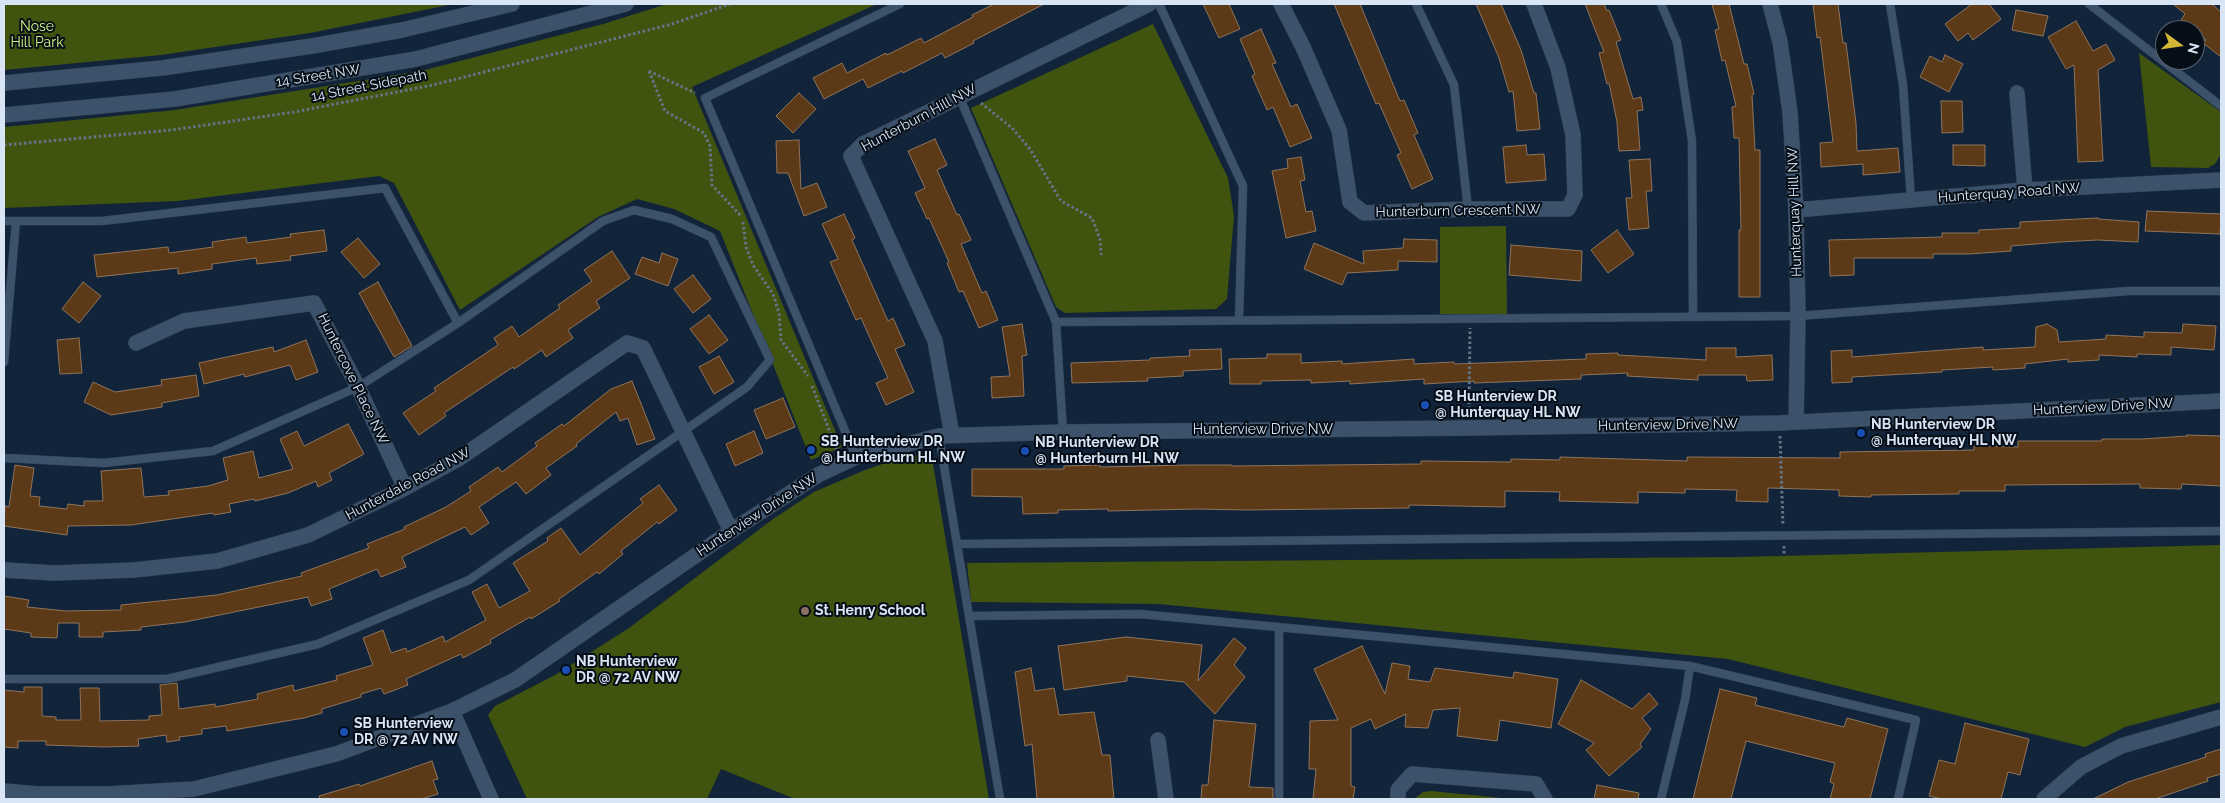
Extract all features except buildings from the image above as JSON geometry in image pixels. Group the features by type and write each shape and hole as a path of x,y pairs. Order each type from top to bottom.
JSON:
{"street":[{"path":"4,83 162,68 312,46 402,30 512,4"},
{"name":"14 Street NW","path":"4,115 175,100 416,59 626,4"},
{"name":"Hunterburn Hill NW","path":"945,436 935,341 851,156 863,144 1149,4"},
{"name":"Hunterburn Crescent NW","path":"1281,4 1303,47 1339,130 1350,202 1364,213 1468,209 1568,209 1575,195 1573,135 1558,68 1534,4"},
{"name":"Hunterquay Hill NW","path":"1770,4 1780,42 1790,112 1796,210 1798,316 1796,422"},
{"path":"2017,93 2026,190"},
{"name":"Hunterquay Road NW","path":"1796,210 2026,190 2221,180"},
{"name":"Huntercove Place NW","path":"136,342 184,321 314,303 358,387 405,488"},
{"name":"Hunterdale Road NW","path":"4,570 54,573 134,570 217,561 308,535 405,488 460,458 627,343 643,348 731,531"},
{"name":"Hunterview Drive NW","path":"4,791 38,794 97,794 194,789 336,754 452,711 515,680 731,531 818,475 849,460 945,436 1062,432 1779,423 2221,400"},
{"path":"452,711 491,799"},
{"path":"2044,799 2081,767 2121,746 2221,717"},
{"path":"1158,740 1166,799"},
{"path":"1398,799 1398,790 1412,774 1536,784 1545,799"}],"lane":[{"path":"849,460 704,98 900,4"},
{"path":"1159,4 1243,186 1239,319"},
{"path":"1416,4 1454,85 1468,209"},
{"path":"1661,4 1676,42 1692,140 1693,316"},
{"path":"1891,4 1902,85 1912,200"},
{"path":"2089,4 2221,106"},
{"path":"962,94 1056,322 1062,432"},
{"path":"4,221 102,221 385,188 458,323"},
{"path":"4,458 104,463 213,451 358,387 458,323 603,221 634,210 672,219 711,237 770,360 747,386 469,580 318,644 167,678 4,679"},
{"path":"4,362 16,221"},
{"path":"1056,322 1239,319 1798,316 2128,291 2221,291"},
{"path":"945,436 957,544 1000,799"},
{"path":"957,544 2221,531"},
{"path":"969,616 1140,614 1690,666 1916,720 1898,799"},
{"path":"1279,627 1279,799"},
{"path":"1661,799 1685,700 1690,666"}],"path":[{"name":"14 Street Sidepath","path":"4,145 172,130 294,112 379,96 433,85 572,51 672,24 730,4"},
{"path":"704,98 649,71 665,110 704,133 710,146 712,185 741,215 746,229 746,247 773,294 779,313 781,340 809,377 849,460"},
{"path":"962,94 1012,128 1030,149 1061,201 1092,218 1100,238 1101,255"},
{"path":"1469,404 1470,318"},
{"path":"1779,423 1784,556"}],"green space":[{"name":"Nose Hill Park","path":"4,4 454,4 310,33 161,55 4,70"},
{"path":"667,4 877,4 692,87 842,447 811,460 720,231 674,209 637,199 598,217 460,310 394,183 379,176 178,201 4,208 4,127 175,110 421,71 603,24"},
{"path":"1153,24 1228,178 1234,216 1227,299 1216,309 1065,313 1056,307 971,108"},
{"path":"2139,53 2155,65 2155,70 2163,70 2221,112 2221,154 2215,164 2208,168 2151,167"},
{"path":"1506,226 1507,314 1440,314 1440,227"},
{"name":"St. Henry School","path":"931,452 989,799 795,799 721,769 707,799 527,799 488,715 495,706 555,675 629,628 773,519 814,492 865,470 897,459"},
{"path":"2221,545 2221,702 2125,727 2085,747 1728,659 1159,604 971,602 967,563 1738,557"},
{"path":"1431,791 1512,799 1414,799 1423,792"}],"place":[{"name":"SB Hunterview DR @ Hunterquay HL NW","path":"1425,405"},
{"name":"NB Hunterview DR @ Hunterquay HL NW","path":"1861,433"},
{"name":"SB Hunterview DR @ Hunterburn HL NW","path":"811,450"},
{"name":"NB Hunterview DR @ Hunterburn HL NW","path":"1025,451"},
{"name":"St. Henry School","path":"805,611"},
{"name":"NB Hunterview DR @ 72 AV NW","path":"566,670"},
{"name":"SB Hunterview DR @ 72 AV NW","path":"344,732"}]}
